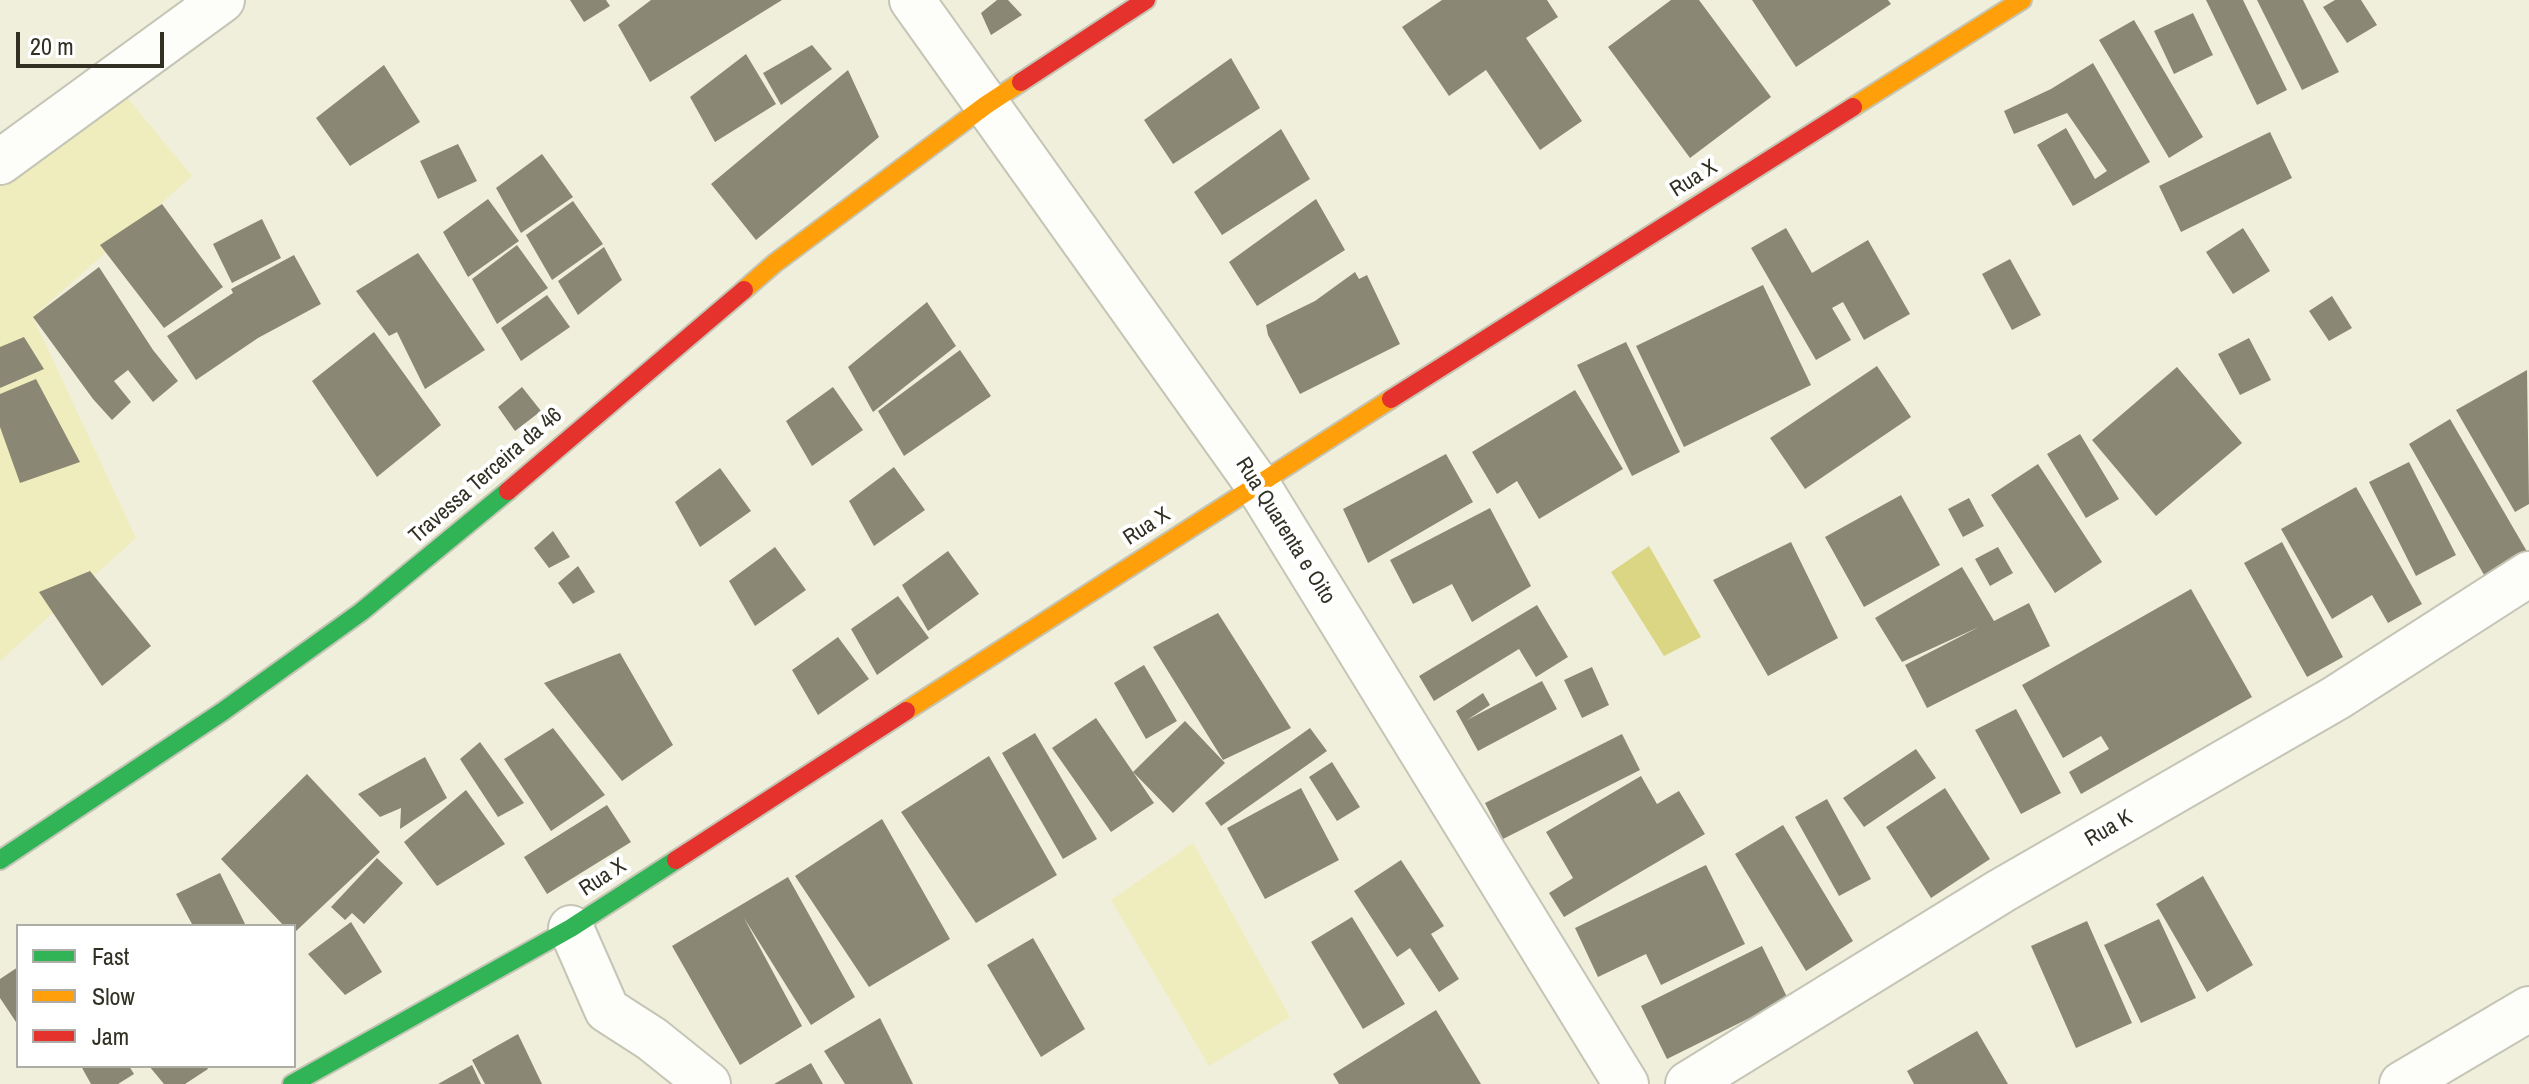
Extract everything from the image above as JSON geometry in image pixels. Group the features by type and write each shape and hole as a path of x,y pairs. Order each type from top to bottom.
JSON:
{"street":[{"path":"0,162 222,0"},
{"name":"Rua Quarenta e Oito","path":"912,0 1257,484 1626,1084"},
{"name":"Travessa Terceira da 46","path":"0,860 222,712 361,612 462,530 775,263 986,105 1146,0"},
{"name":"Rua X","path":"292,1084 571,928 1257,484 2022,0"},
{"name":"Rua K","path":"1688,1084 2001,891 2336,698 2529,574"},
{"path":"571,928 607,1010 652,1039 708,1084"},
{"path":"2402,1084 2529,1009"}],"shaded area":[{"path":"120,89 192,176 33,317 136,538 0,661 0,181"},
{"path":"1649,546 1701,637 1664,656 1611,572"},
{"path":"1193,843 1290,1017 1209,1066 1111,900"}],"building":[{"path":"570,0 606,0 610,6 584,22"},
{"path":"651,0 782,0 650,82 618,25"},
{"path":"997,0 1008,0 1022,15 991,35 981,13"},
{"path":"1442,0 1547,0 1558,17 1526,38 1582,121 1540,150 1486,70 1449,96 1402,27"},
{"path":"1671,0 1699,0 1771,97 1690,158 1608,47"},
{"path":"1752,0 1888,0 1891,4 1796,67"},
{"path":"2206,0 2243,0 2287,90 2257,105"},
{"path":"2257,0 2303,0 2339,72 2302,90"},
{"path":"2335,0 2361,0 2377,25 2347,43 2323,7"},
{"path":"2193,13 2213,55 2174,74 2154,31"},
{"path":"2134,20 2203,137 2169,158 2099,40"},
{"path":"812,45 832,69 781,105 763,73"},
{"path":"746,54 776,104 715,142 690,97"},
{"path":"1231,58 1260,108 1173,164 1144,120"},
{"path":"2093,63 2150,162 2073,206 2037,145 2066,128 2095,179 2107,171 2067,113 2014,134 2004,111 2051,89"},
{"path":"384,65 420,122 350,166 316,118"},
{"path":"848,70 879,137 756,240 711,184"},
{"path":"1281,129 1310,179 1222,235 1194,192"},
{"path":"2270,132 2292,178 2181,232 2159,186"},
{"path":"458,144 477,181 438,199 420,161"},
{"path":"542,154 573,197 521,233 496,188"},
{"path":"488,199 519,241 468,277 443,232"},
{"path":"1316,199 1345,250 1257,306 1229,262"},
{"path":"573,201 603,244 552,280 526,235"},
{"path":"162,204 223,287 164,328 100,245"},
{"path":"262,219 281,258 232,283 213,244"},
{"path":"1786,228 1812,273 1868,240 1910,314 1864,340 1843,302 1832,308 1851,340 1816,360 1751,248"},
{"path":"2243,228 2270,271 2233,294 2206,252"},
{"path":"517,245 548,288 497,324 472,279"},
{"path":"604,247 622,280 578,315 558,281"},
{"path":"418,253 485,350 425,389 397,332 389,336 356,291"},
{"path":"294,255 321,304 258,338 196,380 167,336 233,293 231,289"},
{"path":"2010,259 2041,315 2012,330 1982,274"},
{"path":"99,267 153,350 178,381 153,402 128,370 114,381 131,402 112,420 33,317"},
{"path":"1355,272 1359,279 1367,275 1400,344 1300,394 1268,335 1266,325 1315,301"},
{"path":"1763,285 1811,385 1684,447 1636,346"},
{"path":"547,295 570,327 521,361 501,328"},
{"path":"2332,296 2352,328 2329,341 2309,311"},
{"path":"927,302 956,346 873,412 848,367"},
{"path":"374,332 441,425 377,477 312,381"},
{"path":"24,337 44,369 0,388 0,347"},
{"path":"2249,338 2271,380 2240,395 2218,354"},
{"path":"1626,342 1680,452 1632,476 1577,365"},
{"path":"960,350 991,396 904,456 878,411"},
{"path":"1877,366 1911,417 1805,489 1770,438"},
{"path":"2177,367 2242,443 2156,516 2092,440"},
{"path":"2527,370 2529,504 2515,512 2456,410"},
{"path":"36,379 80,462 20,483 0,427 0,394"},
{"path":"522,387 541,411 515,431 498,407"},
{"path":"833,387 863,430 812,466 786,421"},
{"path":"1575,390 1623,469 1539,519 1517,481 1497,494 1472,452"},
{"path":"2450,419 2529,555 2487,580 2409,444"},
{"path":"2080,434 2119,499 2086,518 2047,454"},
{"path":"1446,454 1473,502 1368,563 1343,509"},
{"path":"2409,462 2456,555 2416,576 2369,482"},
{"path":"2038,464 2102,562 2055,593 1991,495"},
{"path":"894,467 925,510 874,546 849,501"},
{"path":"720,468 751,511 700,547 675,502"},
{"path":"2356,487 2422,604 2388,623 2372,595 2332,619 2281,529"},
{"path":"1901,495 1940,565 1864,607 1825,537"},
{"path":"1969,498 1984,526 1963,537 1948,509"},
{"path":"1490,508 1531,586 1472,622 1452,584 1413,604 1390,560"},
{"path":"553,531 570,557 549,568 534,548"},
{"path":"1791,542 1838,638 1768,676 1713,580"},
{"path":"2282,542 2343,657 2307,677 2244,563"},
{"path":"775,547 806,590 755,626 729,581"},
{"path":"1998,547 2013,573 1990,586 1975,559"},
{"path":"948,551 979,594 928,631 902,585"},
{"path":"578,566 595,592 573,604 558,583"},
{"path":"1962,567 1994,621 2029,603 2050,646 1927,708 1905,665 1979,627 1902,662 1875,618"},
{"path":"90,571 151,646 102,686 39,592"},
{"path":"2191,589 2252,697 2081,794 2069,772 2109,749 2101,736 2063,758 2022,685"},
{"path":"898,596 929,638 877,675 851,629"},
{"path":"1537,605 1568,657 1536,677 1519,649 1434,701 1419,676"},
{"path":"1218,613 1291,728 1223,760 1153,647"},
{"path":"838,637 869,679 818,715 792,670"},
{"path":"620,653 673,745 622,781 544,683"},
{"path":"1144,665 1177,721 1146,739 1114,683"},
{"path":"1592,667 1609,705 1582,718 1564,680"},
{"path":"1542,681 1557,709 1478,751 1456,711 1483,693 1490,705 1467,720"},
{"path":"2016,709 2061,793 2021,814 1975,730"},
{"path":"1096,718 1154,803 1111,832 1052,748"},
{"path":"1185,721 1225,763 1173,813 1133,772"},
{"path":"553,728 605,795 551,831 504,759"},
{"path":"1310,728 1327,751 1221,826 1205,803"},
{"path":"1035,733 1097,839 1063,859 1002,753"},
{"path":"1622,734 1640,770 1503,839 1485,803"},
{"path":"480,742 524,803 498,817 460,759"},
{"path":"1916,749 1936,778 1864,827 1843,798"},
{"path":"989,756 1057,875 976,923 901,812"},
{"path":"425,757 447,798 400,829 401,808 380,817 358,794"},
{"path":"1332,762 1360,807 1337,821 1309,777"},
{"path":"307,774 380,852 296,931 296,924 282,924 221,859"},
{"path":"1641,776 1657,804 1679,791 1705,834 1564,917 1549,893 1573,878 1546,832"},
{"path":"1301,788 1339,860 1265,899 1227,828"},
{"path":"1945,788 1990,859 1931,898 1886,827"},
{"path":"466,790 505,844 437,886 404,842"},
{"path":"1827,799 1871,879 1839,896 1795,817"},
{"path":"607,805 631,842 547,894 524,857"},
{"path":"882,819 950,939 869,987 795,876"},
{"path":"1783,825 1853,941 1806,971 1735,854"},
{"path":"377,858 403,883 364,924 352,913 345,920 331,907"},
{"path":"1401,860 1444,926 1431,934 1459,979 1439,992 1410,948 1397,957 1354,891"},
{"path":"1706,865 1745,944 1661,985 1646,954 1598,977 1575,928"},
{"path":"220,873 245,924 192,924 176,894"},
{"path":"2203,876 2253,965 2207,992 2156,904"},
{"path":"788,877 855,997 811,1025 744,918 802,1026 740,1065 672,946"},
{"path":"1352,917 1405,1004 1363,1029 1311,942"},
{"path":"2159,919 2196,998 2141,1023 2104,945"},
{"path":"2087,921 2132,1023 2076,1048 2031,946"},
{"path":"351,922 382,972 345,995 308,954"},
{"path":"1033,938 1085,1029 1041,1057 987,965"},
{"path":"1762,946 1788,999 1667,1059 1641,1006"},
{"path":"16,968 16,1022 0,998 0,979"},
{"path":"1436,1010 1481,1084 1339,1084 1333,1074"},
{"path":"880,1018 913,1084 845,1084 824,1051"},
{"path":"1977,1031 2008,1084 1914,1084 1907,1071"},
{"path":"518,1034 542,1084 485,1084 472,1060"},
{"path":"811,1063 823,1084 774,1084"},
{"path":"472,1065 481,1084 438,1084"},
{"path":"82,1068 130,1068 134,1074 118,1084 91,1084"},
{"path":"151,1068 208,1069 185,1084 164,1084"}],"traffic: fast":[{"path":"0,860 222,712 361,612 508,491"},
{"path":"292,1084 571,928 676,860"}],"traffic: slow":[{"path":"1853,107 2022,0"},
{"path":"744,290 775,263 1021,82"},
{"path":"906,711 1391,399"}],"traffic: jam":[{"path":"1021,82 1146,0"},
{"path":"1391,399 1853,107"},
{"path":"508,491 744,290"},
{"path":"676,860 906,711"}]}
